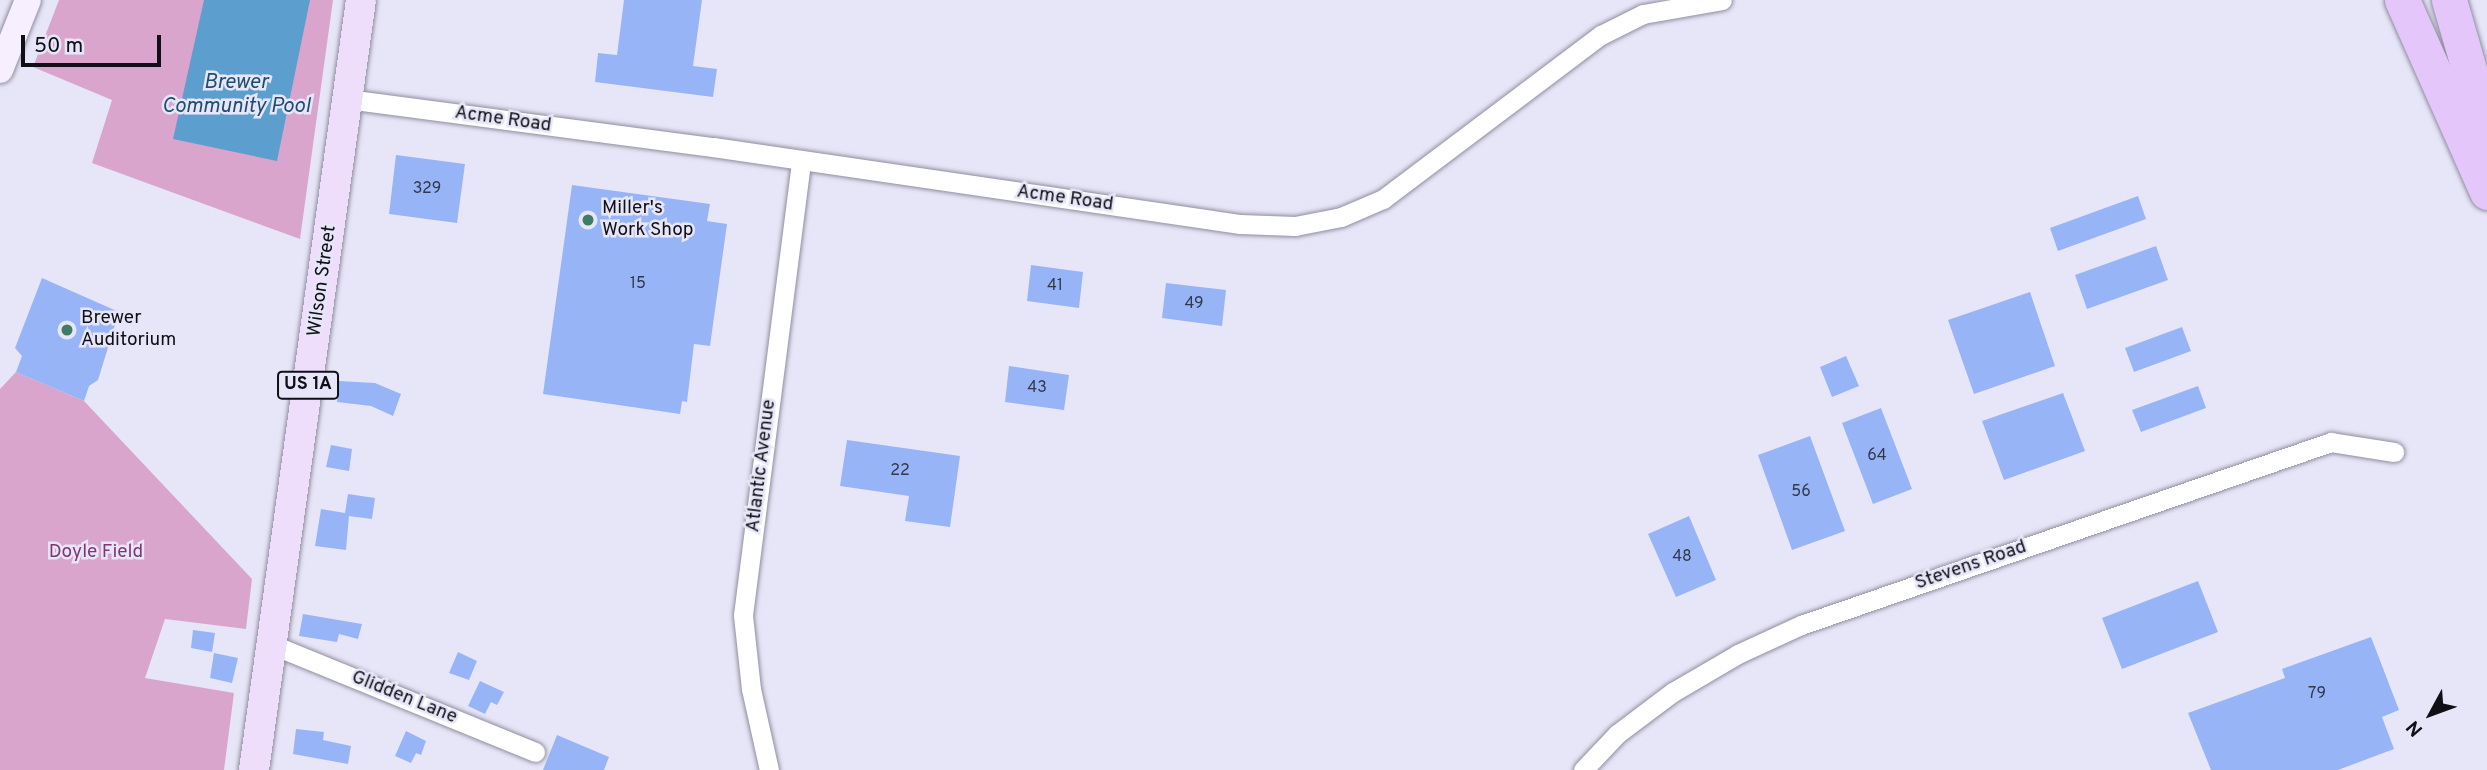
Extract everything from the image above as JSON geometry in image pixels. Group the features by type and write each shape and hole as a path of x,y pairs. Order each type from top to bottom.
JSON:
{"highway":[{"path":"2402,0 2487,192"},
{"path":"2448,0 2487,132"}],"main road":[{"path":"0,70 28,0"},
{"name":"Wilson Street","path":"254,770 361,0"}],"street":[{"name":"Acme Road","path":"347,99 1240,224 1295,226 1341,217 1383,199 1601,36 1643,14 1722,0"},
{"name":"Atlantic Avenue","path":"769,770 751,689 743,615 801,161"},
{"name":"Stevens Road","path":"1583,770 1617,734 1673,692 1738,654 1801,625 2331,442 2394,452"},
{"name":"Glidden Lane","path":"273,645 535,752"}],"green space":[{"path":"59,0 333,0 300,239 92,163 112,100 33,67"},
{"name":"Doyle Field","path":"16,372 84,401 252,579 246,629 165,619 145,678 234,693 224,770 0,770 0,389"}],"water":[{"name":"Brewer Community Pool","path":"204,0 310,0 277,161 173,139"}],"building":[{"path":"624,0 702,0 693,66 717,69 713,97 595,82 598,53 617,55"},
{"path":"396,155 465,164 457,223 389,214"},
{"path":"572,185 710,204 707,221 727,224 710,346 694,344 687,402 682,401 680,414 543,394"},
{"path":"2138,196 2146,219 2058,251 2050,228"},
{"path":"2156,246 2168,280 2087,309 2075,275"},
{"path":"1031,265 1083,272 1079,308 1027,301"},
{"name":"Brewer Auditorium","path":"42,278 119,312 98,380 89,386 84,401 16,372 22,356 15,348"},
{"path":"1166,283 1226,290 1222,326 1162,318"},
{"path":"2030,292 2055,366 1974,394 1948,320"},
{"path":"2182,327 2191,351 2134,372 2125,348"},
{"path":"1846,356 1859,386 1832,397 1820,367"},
{"path":"1009,366 1069,375 1064,410 1005,402"},
{"path":"339,381 375,383 401,394 393,416 371,406 337,402"},
{"path":"2198,386 2206,408 2141,432 2132,410"},
{"path":"2063,393 2085,451 2004,480 1982,421"},
{"path":"1881,408 1912,489 1873,504 1842,423"},
{"path":"1810,436 1845,531 1792,550 1758,455"},
{"path":"847,440 960,456 950,527 905,521 909,496 840,486"},
{"path":"331,445 352,449 349,471 326,467"},
{"path":"348,494 375,498 372,519 349,516 346,550 315,546 321,509 345,513"},
{"path":"1689,516 1716,580 1676,597 1648,534"},
{"path":"2198,581 2218,632 2122,669 2102,618"},
{"path":"303,614 362,624 358,639 339,634 337,642 299,636"},
{"path":"193,630 215,633 212,652 191,648"},
{"path":"2371,637 2399,710 2382,717 2394,749 2338,770 2211,770 2188,713 2285,678 2282,669"},
{"path":"458,652 477,661 469,680 449,673"},
{"path":"214,653 238,658 232,683 210,678"},
{"path":"480,681 504,692 497,705 491,702 485,714 468,706"},
{"path":"296,729 324,732 323,740 351,746 348,764 293,754"},
{"path":"406,731 426,741 421,755 416,753 411,763 395,756"},
{"path":"557,735 609,757 604,770 543,770"}],"place":[{"name":"Miller's Work Shop","path":"588,220"},
{"name":"Brewer Auditorium","path":"67,330"}]}
